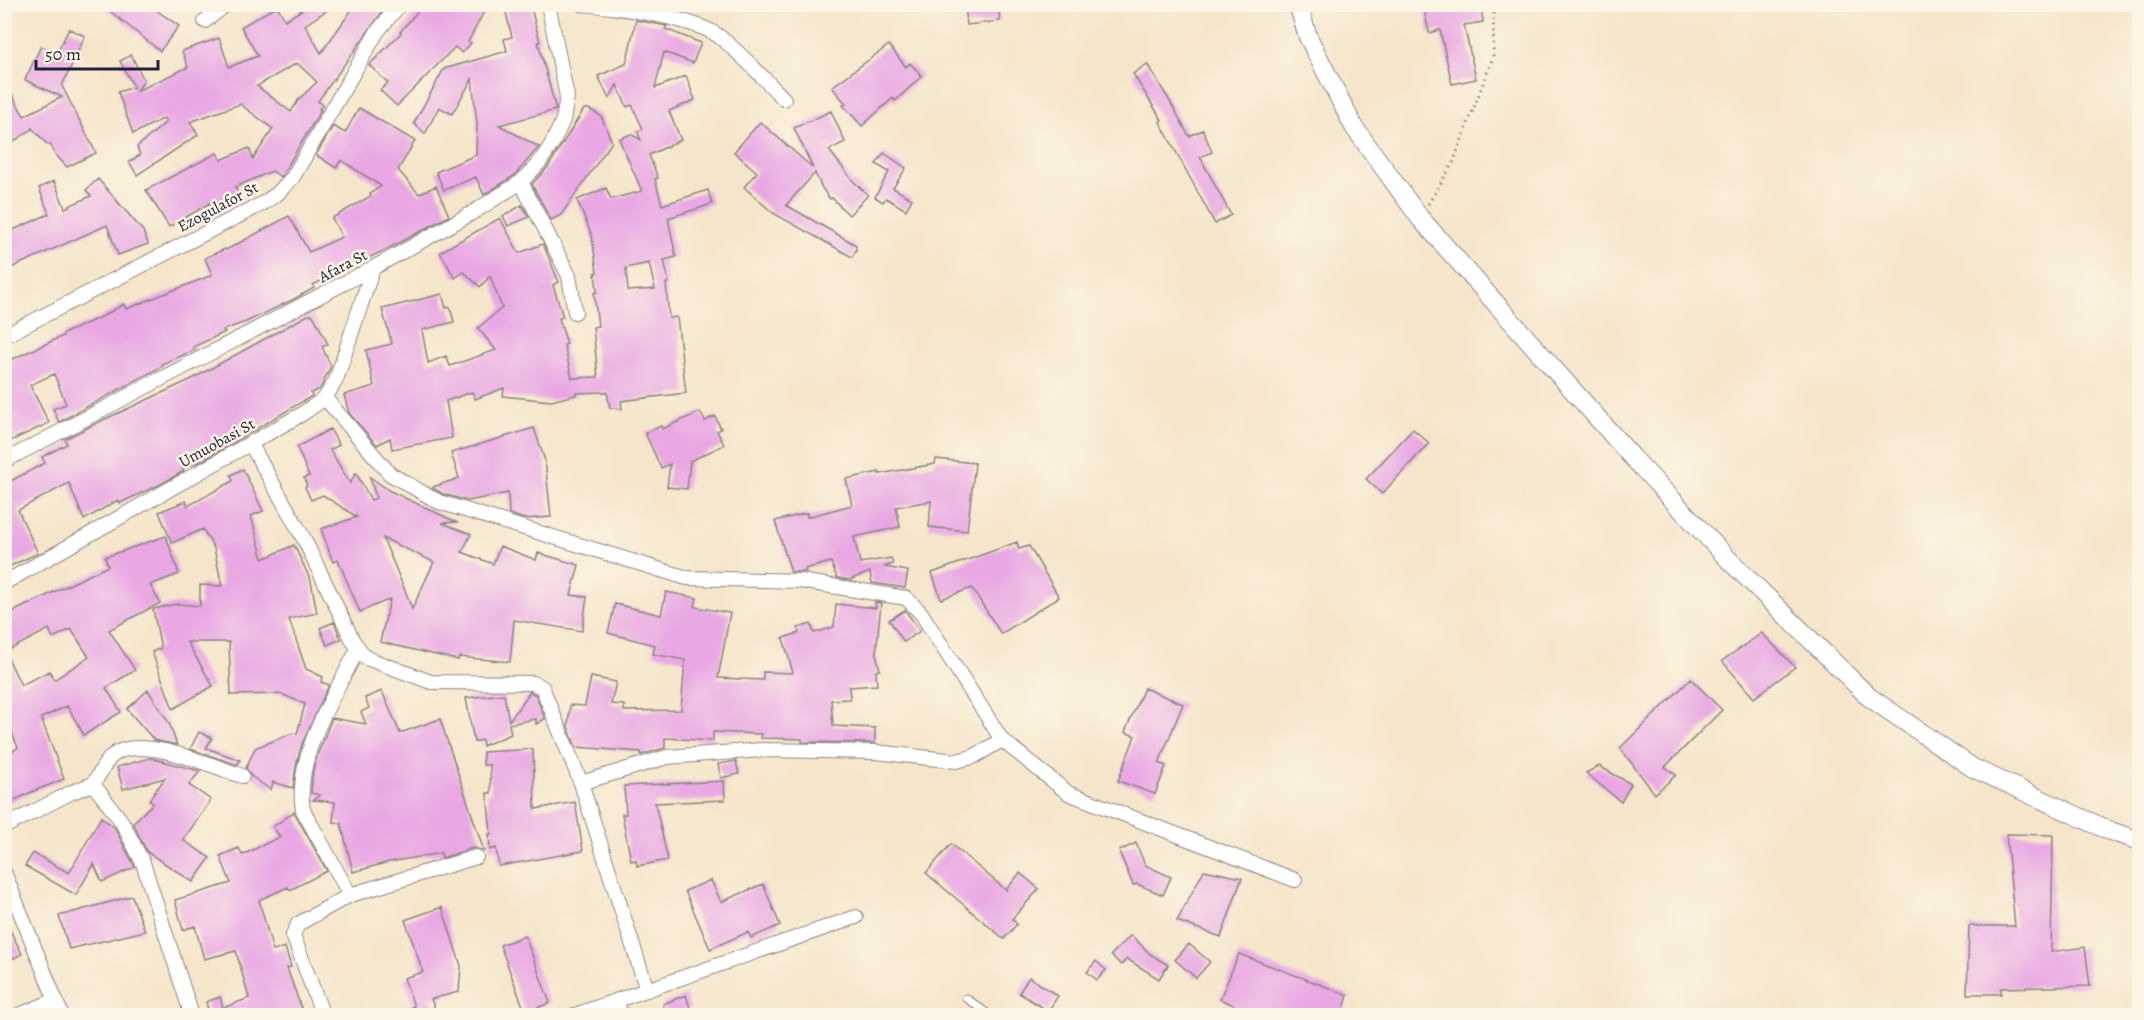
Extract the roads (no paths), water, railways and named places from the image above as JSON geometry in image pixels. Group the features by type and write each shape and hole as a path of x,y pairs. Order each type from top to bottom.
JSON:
{"street":[{"path":"205,21 227,4"},
{"name":"Ezogulafor St","path":"4,336 262,204 277,194 293,177 377,32 400,4"},
{"name":"Afara St","path":"4,460 373,268 472,213 521,182 540,162 553,142 563,120 567,97 548,4"},
{"path":"581,4 645,12 719,35 784,99"},
{"path":"1298,4 1308,37 1354,127 1420,218 1632,457 1728,559 1869,697 1973,768 2110,831 2139,841"},
{"path":"521,182 569,276 575,312"},
{"name":"Umuobasi St","path":"4,583 302,414 325,398 336,380 373,268"},
{"path":"325,398 390,474 439,502 687,578 800,581 906,598 921,613 1002,740 1068,793 1295,880"},
{"path":"250,443 304,539 358,650 366,658 431,682 533,683 542,687 581,783 647,990"},
{"path":"350,895 303,810 300,795 315,734 358,650"},
{"path":"581,783 667,757 762,750 876,752 956,761 973,757 1002,740"},
{"path":"4,827 72,792 93,784 112,756 133,747 159,749 242,776"},
{"path":"93,784 122,822 143,863 192,1016"},
{"path":"323,1016 293,935 298,924 350,895 476,857"},
{"path":"4,872 62,1016"},
{"path":"572,1016 856,917"},
{"path":"17,1016 56,1000"},
{"path":"616,1000 622,1016"}],"lane":[{"path":"966,998 991,1016"}]}
